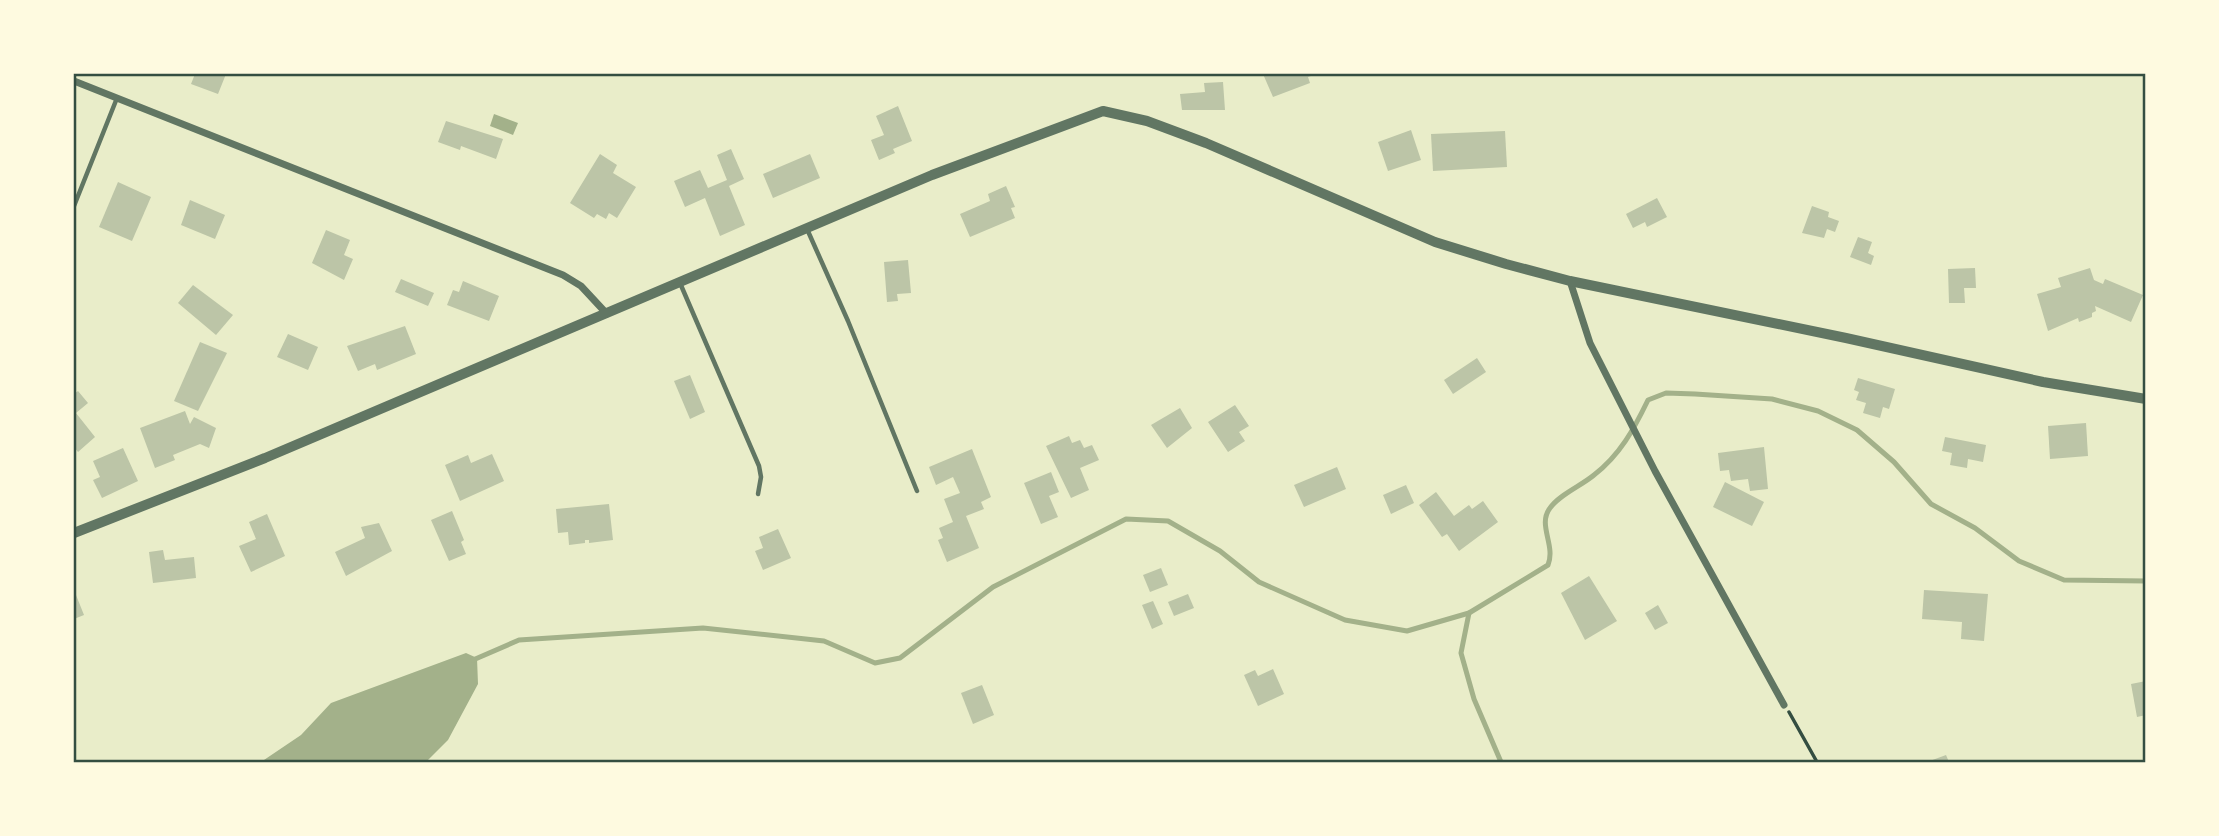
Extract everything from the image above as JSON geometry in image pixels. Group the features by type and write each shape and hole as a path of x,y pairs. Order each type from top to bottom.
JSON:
{"street":[{"path":"74,81 563,275 588,291 607,314"},
{"path":"74,533 277,453 1026,137 1103,111 1147,121 1206,143 1435,242 1570,281 2043,382 2146,399"},
{"path":"1570,281 1581,322 1655,471 1784,705"}],"lane":[{"path":"74,206 117,99"},
{"path":"807,229 848,321 917,491"},
{"path":"679,282 759,466 761,477 758,494"}],"path":[{"path":"1784,705 1817,762"}],"shaded area":[{"path":"494,114 518,123 513,135 490,126"},
{"path":"466,653 477,658 478,684 448,740 426,762 261,762 301,735 331,703"}],"building":[{"path":"195,74 226,74 218,94 191,84"},
{"path":"1263,74 1317,74 1308,77 1310,83 1273,97"},
{"path":"1223,82 1225,110 1182,110 1180,94 1205,92 1204,83"},
{"path":"898,106 912,141 893,149 895,153 879,160 871,140 884,135 876,116"},
{"path":"446,121 503,139 496,159 461,146 460,150 438,142"},
{"path":"1411,130 1421,160 1388,171 1378,142"},
{"path":"1505,131 1507,167 1433,171 1431,134"},
{"path":"731,149 744,179 729,186 745,225 720,236 705,198 685,207 674,181 700,170 708,188 727,180 717,155"},
{"path":"600,154 617,165 613,173 636,187 617,218 609,213 606,219 597,214 594,218 570,203"},
{"path":"810,154 820,178 773,198 763,174"},
{"path":"118,182 151,197 132,241 99,227"},
{"path":"1006,186 1015,207 1011,208 1015,218 970,237 960,214 990,201 988,194"},
{"path":"1657,198 1667,217 1647,227 1645,222 1633,228 1626,214"},
{"path":"190,200 225,215 215,239 181,225"},
{"path":"1812,206 1829,212 1828,217 1839,221 1835,232 1827,229 1824,238 1802,233"},
{"path":"326,230 350,240 344,255 353,259 344,280 312,263"},
{"path":"1858,237 1872,242 1868,253 1874,256 1871,265 1850,257"},
{"path":"908,260 911,293 897,294 898,301 887,302 884,262"},
{"path":"1975,268 1976,288 1964,288 1965,303 1949,303 1948,269"},
{"path":"2090,268 2094,280 2103,284 2105,279 2143,295 2131,322 2095,306 2096,311 2092,313 2092,317 2079,322 2078,318 2048,331 2037,294 2061,287 2058,278"},
{"path":"401,279 434,293 428,306 395,292"},
{"path":"463,281 499,296 489,321 447,305 453,290 459,292"},
{"path":"193,285 233,315 216,335 178,303"},
{"path":"405,326 416,354 377,370 375,364 358,371 347,346"},
{"path":"288,334 318,347 308,370 277,357"},
{"path":"200,342 227,353 198,411 174,401"},
{"path":"1477,358 1486,372 1453,394 1444,380"},
{"path":"690,375 705,412 690,419 674,381"},
{"path":"1858,378 1895,389 1889,409 1883,407 1880,418 1863,413 1866,403 1856,400 1859,392 1854,390"},
{"path":"78,391 88,403 76,413 95,437 78,452 74,447 74,394"},
{"path":"1235,405 1249,426 1239,432 1245,441 1228,452 1208,422"},
{"path":"1180,408 1192,428 1167,448 1151,425"},
{"path":"185,411 190,424 194,417 216,428 209,448 200,444 173,455 175,460 155,468 140,428"},
{"path":"2086,423 2088,456 2050,459 2048,426"},
{"path":"1069,436 1072,443 1080,440 1084,448 1092,445 1099,460 1080,468 1089,490 1071,498 1046,446"},
{"path":"1945,437 1986,445 1983,462 1968,459 1967,468 1950,465 1952,453 1942,451"},
{"path":"1764,447 1768,489 1750,491 1748,479 1731,481 1729,470 1720,471 1718,453"},
{"path":"123,448 138,481 102,498 93,480 100,477 93,461"},
{"path":"972,449 991,497 981,502 984,509 966,516 979,548 947,562 938,540 943,538 939,528 953,522 944,499 960,493 953,477 936,485 929,467"},
{"path":"492,454 504,481 460,501 445,465 468,455 471,463"},
{"path":"1337,467 1346,489 1304,507 1294,485"},
{"path":"1051,472 1059,492 1049,496 1058,517 1041,524 1024,483"},
{"path":"1725,482 1764,502 1752,526 1713,507"},
{"path":"1406,485 1414,503 1391,514 1383,495"},
{"path":"1436,492 1454,516 1469,505 1472,509 1483,501 1498,522 1459,551 1447,534 1442,537 1419,505"},
{"path":"609,504 613,540 589,543 589,540 585,540 585,543 569,545 568,532 558,533 556,509"},
{"path":"452,511 464,540 461,542 466,554 449,561 431,520"},
{"path":"267,514 285,556 251,572 239,546 256,539 249,522"},
{"path":"379,523 392,551 346,576 335,552 365,538 361,527"},
{"path":"778,529 791,558 763,570 755,551 763,548 759,537"},
{"path":"163,550 165,560 194,557 196,578 153,583 149,552"},
{"path":"1161,568 1168,585 1150,592 1143,575"},
{"path":"1589,576 1617,621 1585,640 1561,593"},
{"path":"74,590 84,615 74,619"},
{"path":"1924,590 1988,594 1984,641 1961,639 1962,622 1922,619"},
{"path":"1188,594 1194,608 1174,616 1168,602"},
{"path":"1153,601 1163,624 1152,629 1142,605"},
{"path":"1658,605 1668,623 1655,630 1645,613"},
{"path":"1273,669 1284,694 1258,706 1244,675 1255,670 1258,676"},
{"path":"2146,681 2146,715 2137,717 2131,684"},
{"path":"982,685 994,715 973,724 961,693"},
{"path":"1946,755 1949,762 1927,762"}],"waterway":[{"path":"473,660 519,640 703,628 824,641 875,663 900,658 993,587 1126,519 1168,521 1220,551 1259,582 1345,620 1407,631 1469,613 1548,565 1550,550 1545,521 1550,508 1559,498 1603,467 1625,441 1648,400 1666,393 1772,399 1818,411 1857,430 1894,462 1931,504 1975,528 2019,561 2064,580 2146,581"},
{"path":"1469,613 1461,653 1474,699 1501,762"}]}
